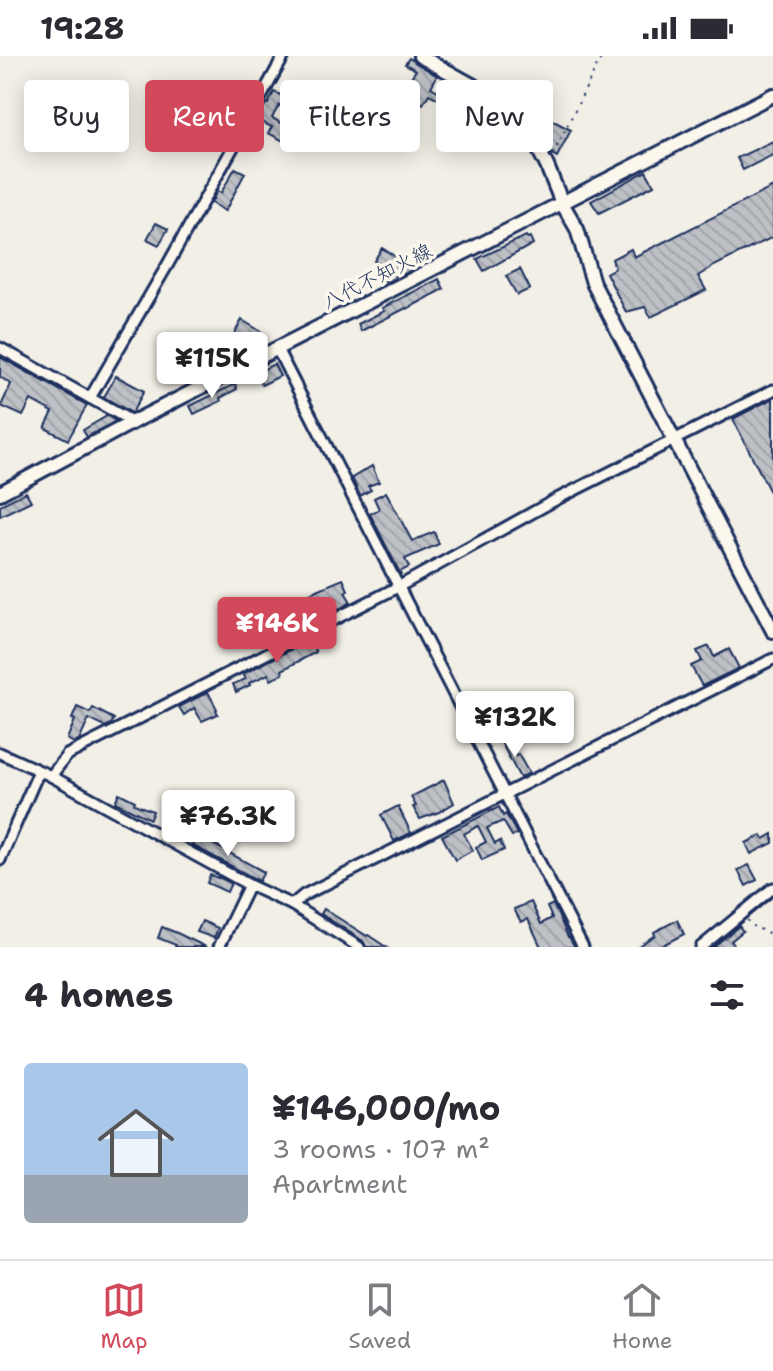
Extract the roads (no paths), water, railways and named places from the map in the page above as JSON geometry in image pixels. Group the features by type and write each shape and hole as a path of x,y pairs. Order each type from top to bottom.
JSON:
{"main road":[{"path":"420,56 519,111 577,229 593,283 773,631"},
{"name":"八代不知火線","path":"0,493 773,95"}],"street":[{"path":"90,398 284,56"},
{"path":"0,348 133,422"},
{"path":"277,349 583,947"},
{"path":"51,776 67,755 398,587 557,499 773,390"},
{"path":"292,905 304,895 773,659"},
{"path":"0,753 51,776 249,885 292,905 359,947"},
{"path":"0,860 39,771"},
{"path":"219,947 249,885"},
{"path":"704,946 773,888"}]}
